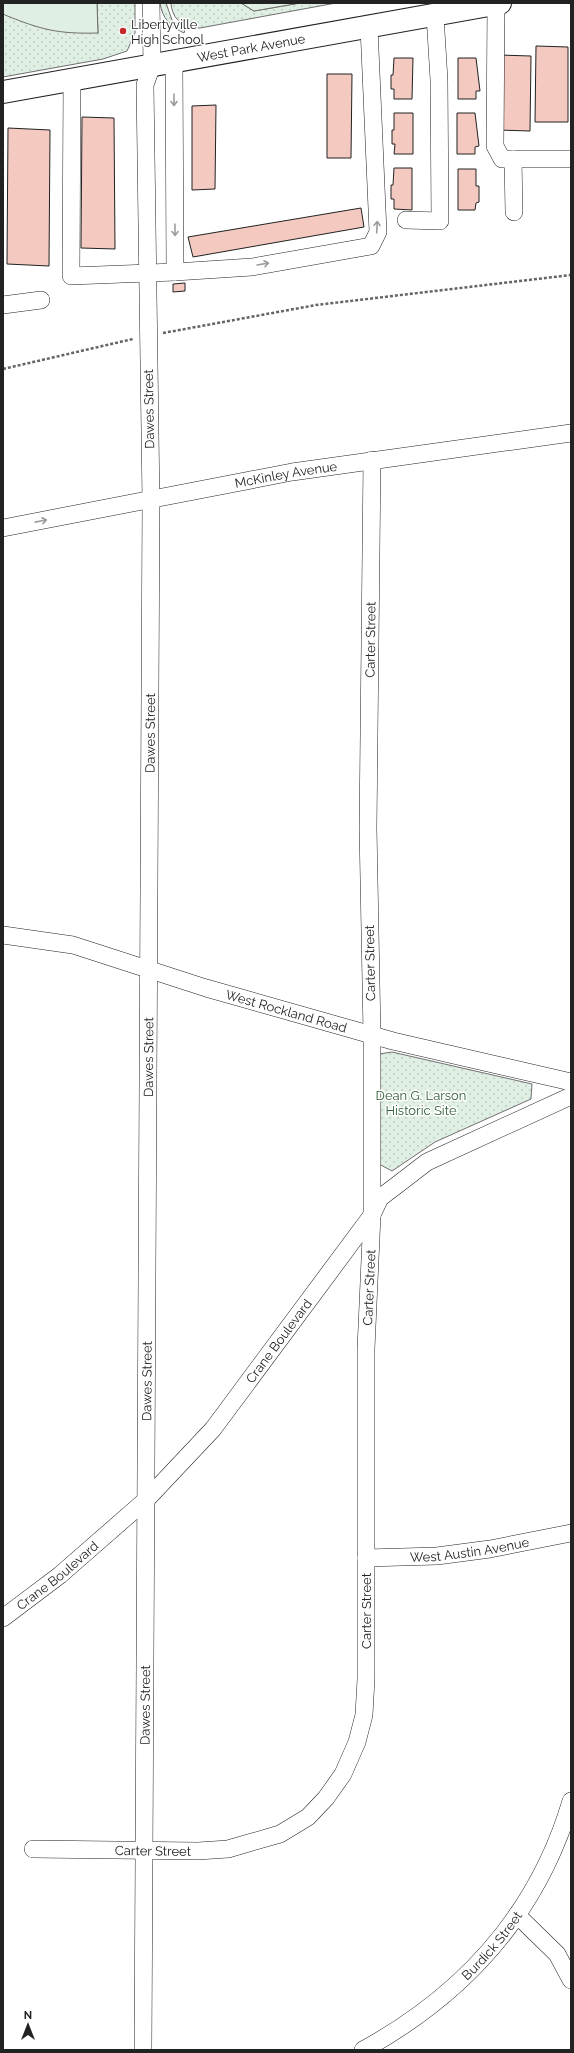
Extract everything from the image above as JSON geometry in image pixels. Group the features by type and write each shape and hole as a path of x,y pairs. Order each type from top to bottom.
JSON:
{"main road":[{"name":"West Park Avenue","path":"3,92 498,3"}],"street":[{"path":"151,3 152,65"},
{"path":"498,3 495,146 502,159 571,159"},
{"path":"406,220 440,222 439,80 435,14"},
{"path":"72,80 71,276 147,274 252,266 371,246 378,232 369,27"},
{"path":"174,61 175,272"},
{"name":"Dawes Street","path":"143,2050 151,500 147,336 145,85 152,65"},
{"path":"513,159 514,212"},
{"path":"3,305 41,300"},
{"name":"McKinley Avenue","path":"3,528 292,472 571,433"},
{"name":"Carter Street","path":"33,1849 198,1851 228,1849 280,1834 308,1817 326,1798 343,1774 357,1742 364,1715 366,1349 372,1215 372,1034 368,828 372,460"},
{"name":"West Rockland Road","path":"3,935 73,945 206,988 372,1034 393,1042 571,1082"},
{"name":"Crane Boulevard","path":"3,1618 60,1574 147,1499 213,1429 372,1215 380,1198 427,1162 571,1096"},
{"name":"West Austin Avenue","path":"366,1558 438,1556 490,1549 571,1533"},
{"name":"Burdick Street","path":"363,2050 388,2036 428,2009 472,1971 531,1896 548,1862 565,1822 571,1801"},
{"path":"517,1915 557,1954 571,1980"}],"path":[{"path":"3,369 147,336 316,305 571,275"}],"green space":[{"path":"3,3 97,3 98,33 72,33 40,28 5,15 3,13"},
{"path":"97,3 135,3 135,33 127,51 103,59 3,77 3,13 98,33"},
{"path":"160,3 166,3 172,20 185,30 184,33 171,25 165,18"},
{"path":"171,3 241,3 254,11 300,3 336,3 194,28 184,25 176,18"},
{"path":"241,3 300,3 254,11"},
{"name":"Dean G. Larson Historic Site","path":"392,1052 532,1084 531,1099 435,1142 392,1171 379,1164 379,1054"}],"building":[{"path":"536,46 568,47 568,122 535,122"},
{"path":"499,55 531,56 530,131 498,130"},
{"path":"394,58 413,58 412,99 394,99 394,89 391,89 391,75 393,75"},
{"path":"458,58 476,58 480,91 476,91 476,99 458,99"},
{"path":"327,74 352,74 351,158 327,158"},
{"path":"216,105 215,189 192,190 192,106"},
{"path":"394,113 413,113 413,154 394,154 395,144 392,144 392,130 394,130"},
{"path":"457,113 475,113 479,146 475,147 475,154 457,154"},
{"path":"82,117 114,118 115,249 81,248"},
{"path":"8,128 50,130 49,266 7,264"},
{"path":"394,168 412,168 412,210 394,209 394,199 391,199 391,185 393,185"},
{"path":"458,169 476,169 476,186 479,186 479,202 476,203 475,210 458,210"},
{"path":"361,208 364,227 193,257 188,237"},
{"path":"185,283 185,291 173,292 173,284"}],"place":[{"name":"Libertyville High School","path":"123,31"}]}
